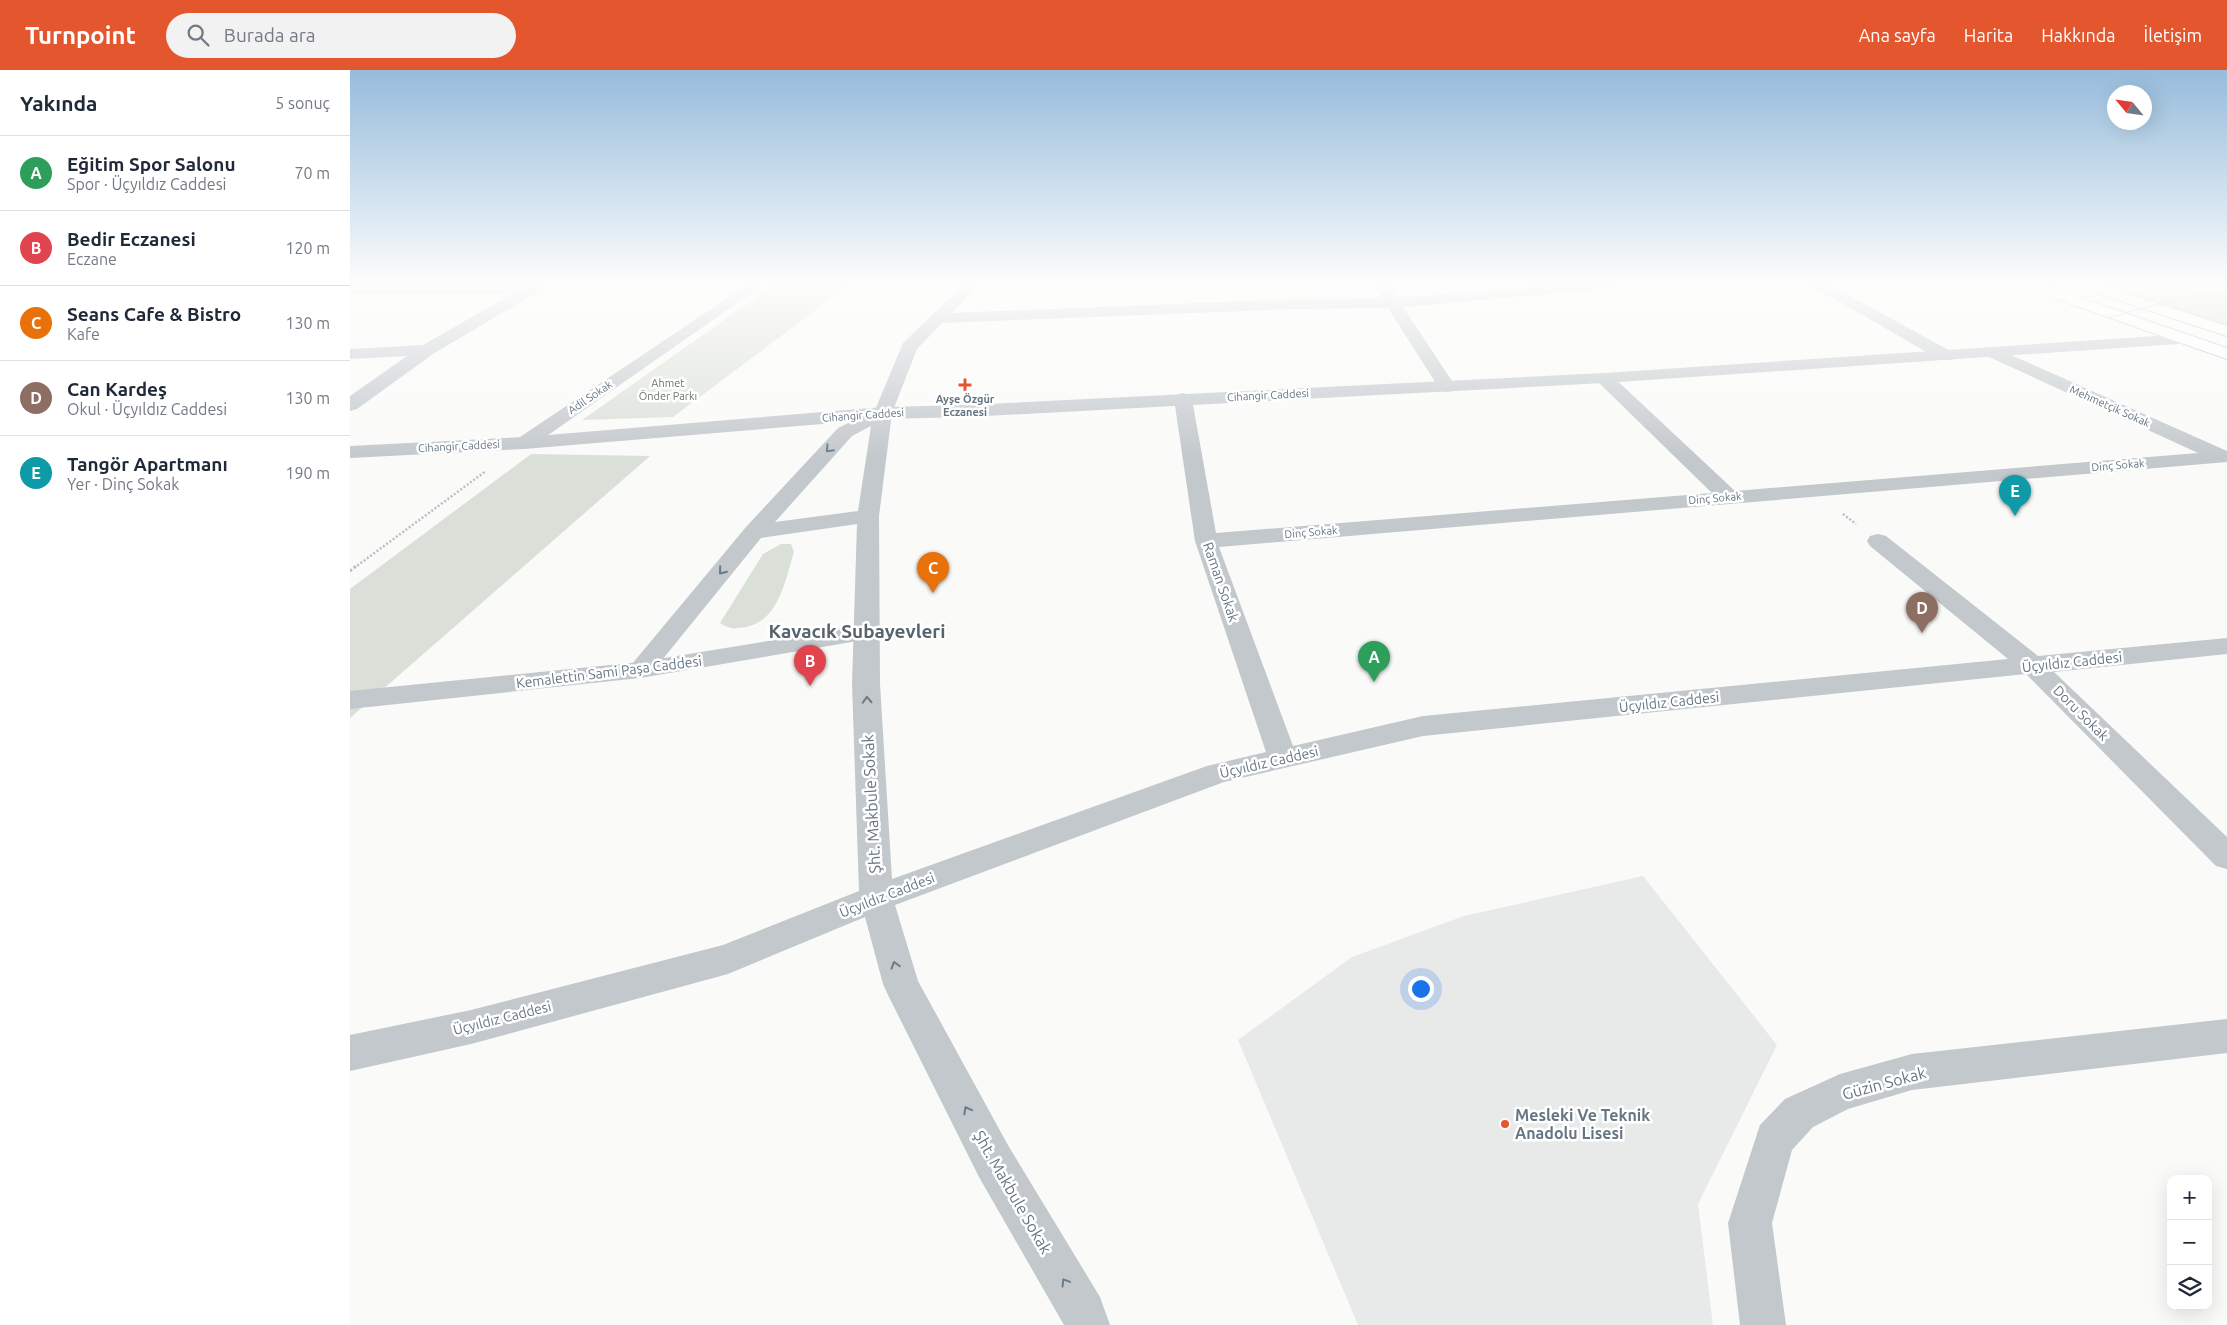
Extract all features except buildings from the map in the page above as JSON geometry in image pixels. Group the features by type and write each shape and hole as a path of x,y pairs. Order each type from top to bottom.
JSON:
{"highway":[{"path":"2198,344 2227,354"}],"street":[{"path":"350,405 438,344"},
{"name":"Adil Sokak","path":"524,443 670,344"},
{"name":"Şht. Makbule Sokak","path":"912,344 909,347 884,413 868,516 866,684 876,898 901,984 994,1162 1084,1314 1087,1325"},
{"path":"1419,344 1447,387"},
{"path":"1924,344 1946,356"},
{"name":"Cihangir Caddesi","path":"350,452 524,443 884,413 1447,387 2118,344"},
{"path":"350,354 427,350"},
{"name":"Mehmetçik Sokak","path":"1993,352 2225,458"},
{"path":"1604,378 1729,497"},
{"name":"Raman Sokak","path":"1183,399 1206,541 1283,759"},
{"path":"640,670 754,532 845,432 884,413"},
{"name":"Dinç Sokak","path":"1206,541 2225,458"},
{"path":"754,532 868,516"},
{"name":"Doru Sokak","path":"1878,541 2033,666 2227,857"},
{"name":"Kemalettin Sami Paşa Caddesi","path":"350,700 640,670 866,633"},
{"name":"Üçyıldız Caddesi","path":"350,1053 471,1027 728,959 876,898 1218,773 1423,726 2227,646"},
{"name":"Güzin Sokak","path":"1763,1325 1750,1223 1774,1140 1799,1113 1840,1093 1912,1072 2227,1036"}],"path":[{"path":"350,572 524,443"}],"shaded area":[{"name":"Mesleki Ve Teknik Anadolu Lisesi","path":"1643,876 1777,1045 1698,1204 1713,1325 1358,1325 1238,1040 1352,957 1464,916"}],"green space":[{"name":"Ahmet Önder Parkı","path":"691,344 771,344 673,417 582,420"},
{"path":"531,454 650,456 350,718 350,589"},
{"path":"781,544 791,544 794,552 784,586 773,608 766,617 746,627 732,628 720,623 763,554"}],"place":[{"name":"Ayşe Özgür Eczanesi","path":"965,385"},
{"name":"Tangör Apartmanı","path":"2015,516"},
{"name":"Seans Cafe & Bistro","path":"933,593"},
{"name":"Can Kardeş","path":"1922,633"},
{"name":"Eğitim Spor Salonu","path":"1374,682"},
{"name":"Bedir Eczanesi","path":"810,686"},
{"name":"Mesleki Ve Teknik Anadolu Lisesi","path":"1505,1124"}],"district":[{"name":"Kavacık Subayevleri","path":"857,631"}]}
